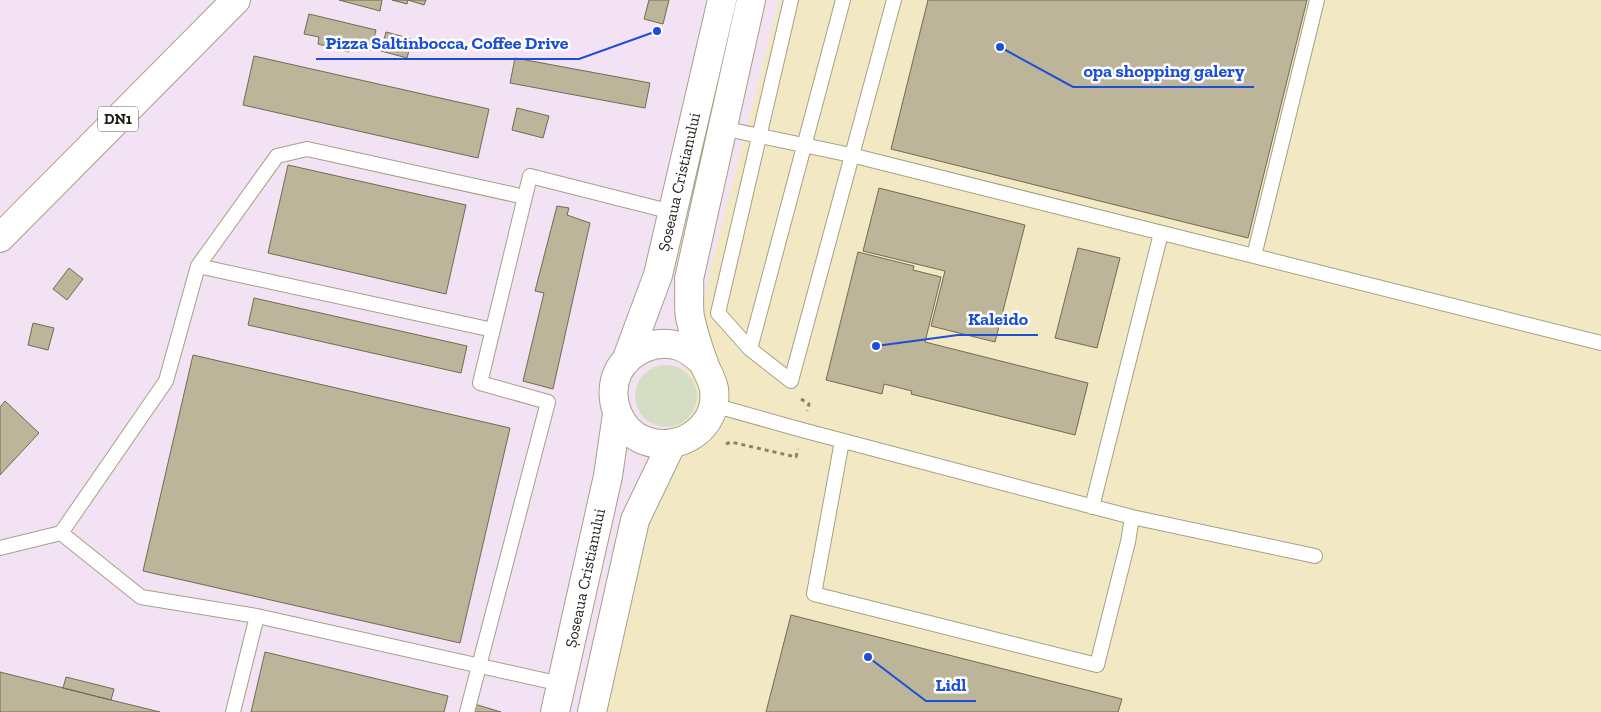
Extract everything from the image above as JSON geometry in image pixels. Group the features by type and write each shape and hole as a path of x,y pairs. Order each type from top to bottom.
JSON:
{"street":[{"name":"DN1","path":"0,238 236,0"},
{"name":"Șoseaua Cristianului","path":"626,361 658,275 722,0"},
{"name":"Șoseaua Cristianului","path":"713,405 714,390 711,376 704,363 690,317 690,279 751,0"},
{"name":"Șoseaua Cristianului","path":"555,712 608,476 617,414 614,386 618,372 637,351 651,345 666,344 680,346 693,353 704,363"},
{"path":"617,414 626,428 639,439 655,444 671,445 685,440 698,431 707,420 713,405"},
{"path":"592,712 635,520 671,445"}],"lane":[{"path":"791,0 718,312 750,348 791,381 894,0"},
{"path":"750,348 843,0"},
{"path":"1254,256 1317,0"},
{"path":"722,128 805,144 1601,343"},
{"path":"0,548 61,533 166,381 198,266 277,156 307,149 525,197"},
{"path":"467,712 548,402 480,384 530,176 672,212"},
{"path":"1092,507 1161,233"},
{"path":"198,266 492,330"},
{"path":"713,405 1092,507 1315,556"},
{"path":"842,441 814,594 1096,665 1128,542 1132,517"},
{"path":"61,533 141,597 258,616 562,684"},
{"path":"233,712 258,616"}],"shaded area":[{"path":"0,0 779,0 677,401 607,712 0,712"},
{"path":"779,0 1601,0 1601,712 607,712 677,401"}],"green space":[{"path":"666,365 683,370 688,374 692,379 697,396 692,413 688,418 683,422 666,427 649,422 644,418 640,413 635,396 640,379 644,374 649,370"}],"building":[{"path":"339,0 382,0 380,11"},
{"path":"392,0 408,0 407,4"},
{"path":"408,0 426,0 424,5"},
{"path":"649,0 669,0 663,24 644,19"},
{"path":"928,0 1307,0 1248,238 891,149"},
{"path":"309,14 376,30 371,50 351,45 349,52 318,44 319,37 304,34"},
{"path":"386,32 412,39 407,58 381,51"},
{"path":"254,56 489,109 478,158 243,105"},
{"path":"515,58 650,83 645,108 510,83"},
{"path":"517,108 549,116 543,138 512,130"},
{"path":"288,165 466,205 446,294 268,253"},
{"path":"879,188 1025,225 995,342 931,326 945,271 863,251"},
{"path":"557,206 569,208 567,215 590,223 553,389 523,381 544,293 535,291"},
{"path":"1078,248 1120,258 1097,348 1055,338"},
{"path":"858,252 914,266 913,270 941,277 925,342 1088,383 1075,435 911,394 912,391 884,384 882,394 826,380"},
{"path":"69,268 83,279 67,300 53,289"},
{"path":"254,298 467,346 461,373 248,325"},
{"path":"33,323 54,328 48,350 28,345"},
{"path":"193,355 510,428 460,643 143,571"},
{"path":"5,401 39,433 0,475 0,407"},
{"path":"791,615 1122,699 1118,712 766,712"},
{"path":"265,652 448,696 444,712 251,712"},
{"path":"0,672 111,700 160,712 0,712"},
{"path":"66,677 114,689 111,700 63,688"},
{"path":"471,703 501,712 469,712"}],"place":[{"name":"Pizza Saltinbocca, Coffee Drive","path":"657,31"},
{"name":"opa shopping galery","path":"1000,47"},
{"name":"Kaleido","path":"876,346"},
{"name":"Lidl","path":"868,657"}]}
